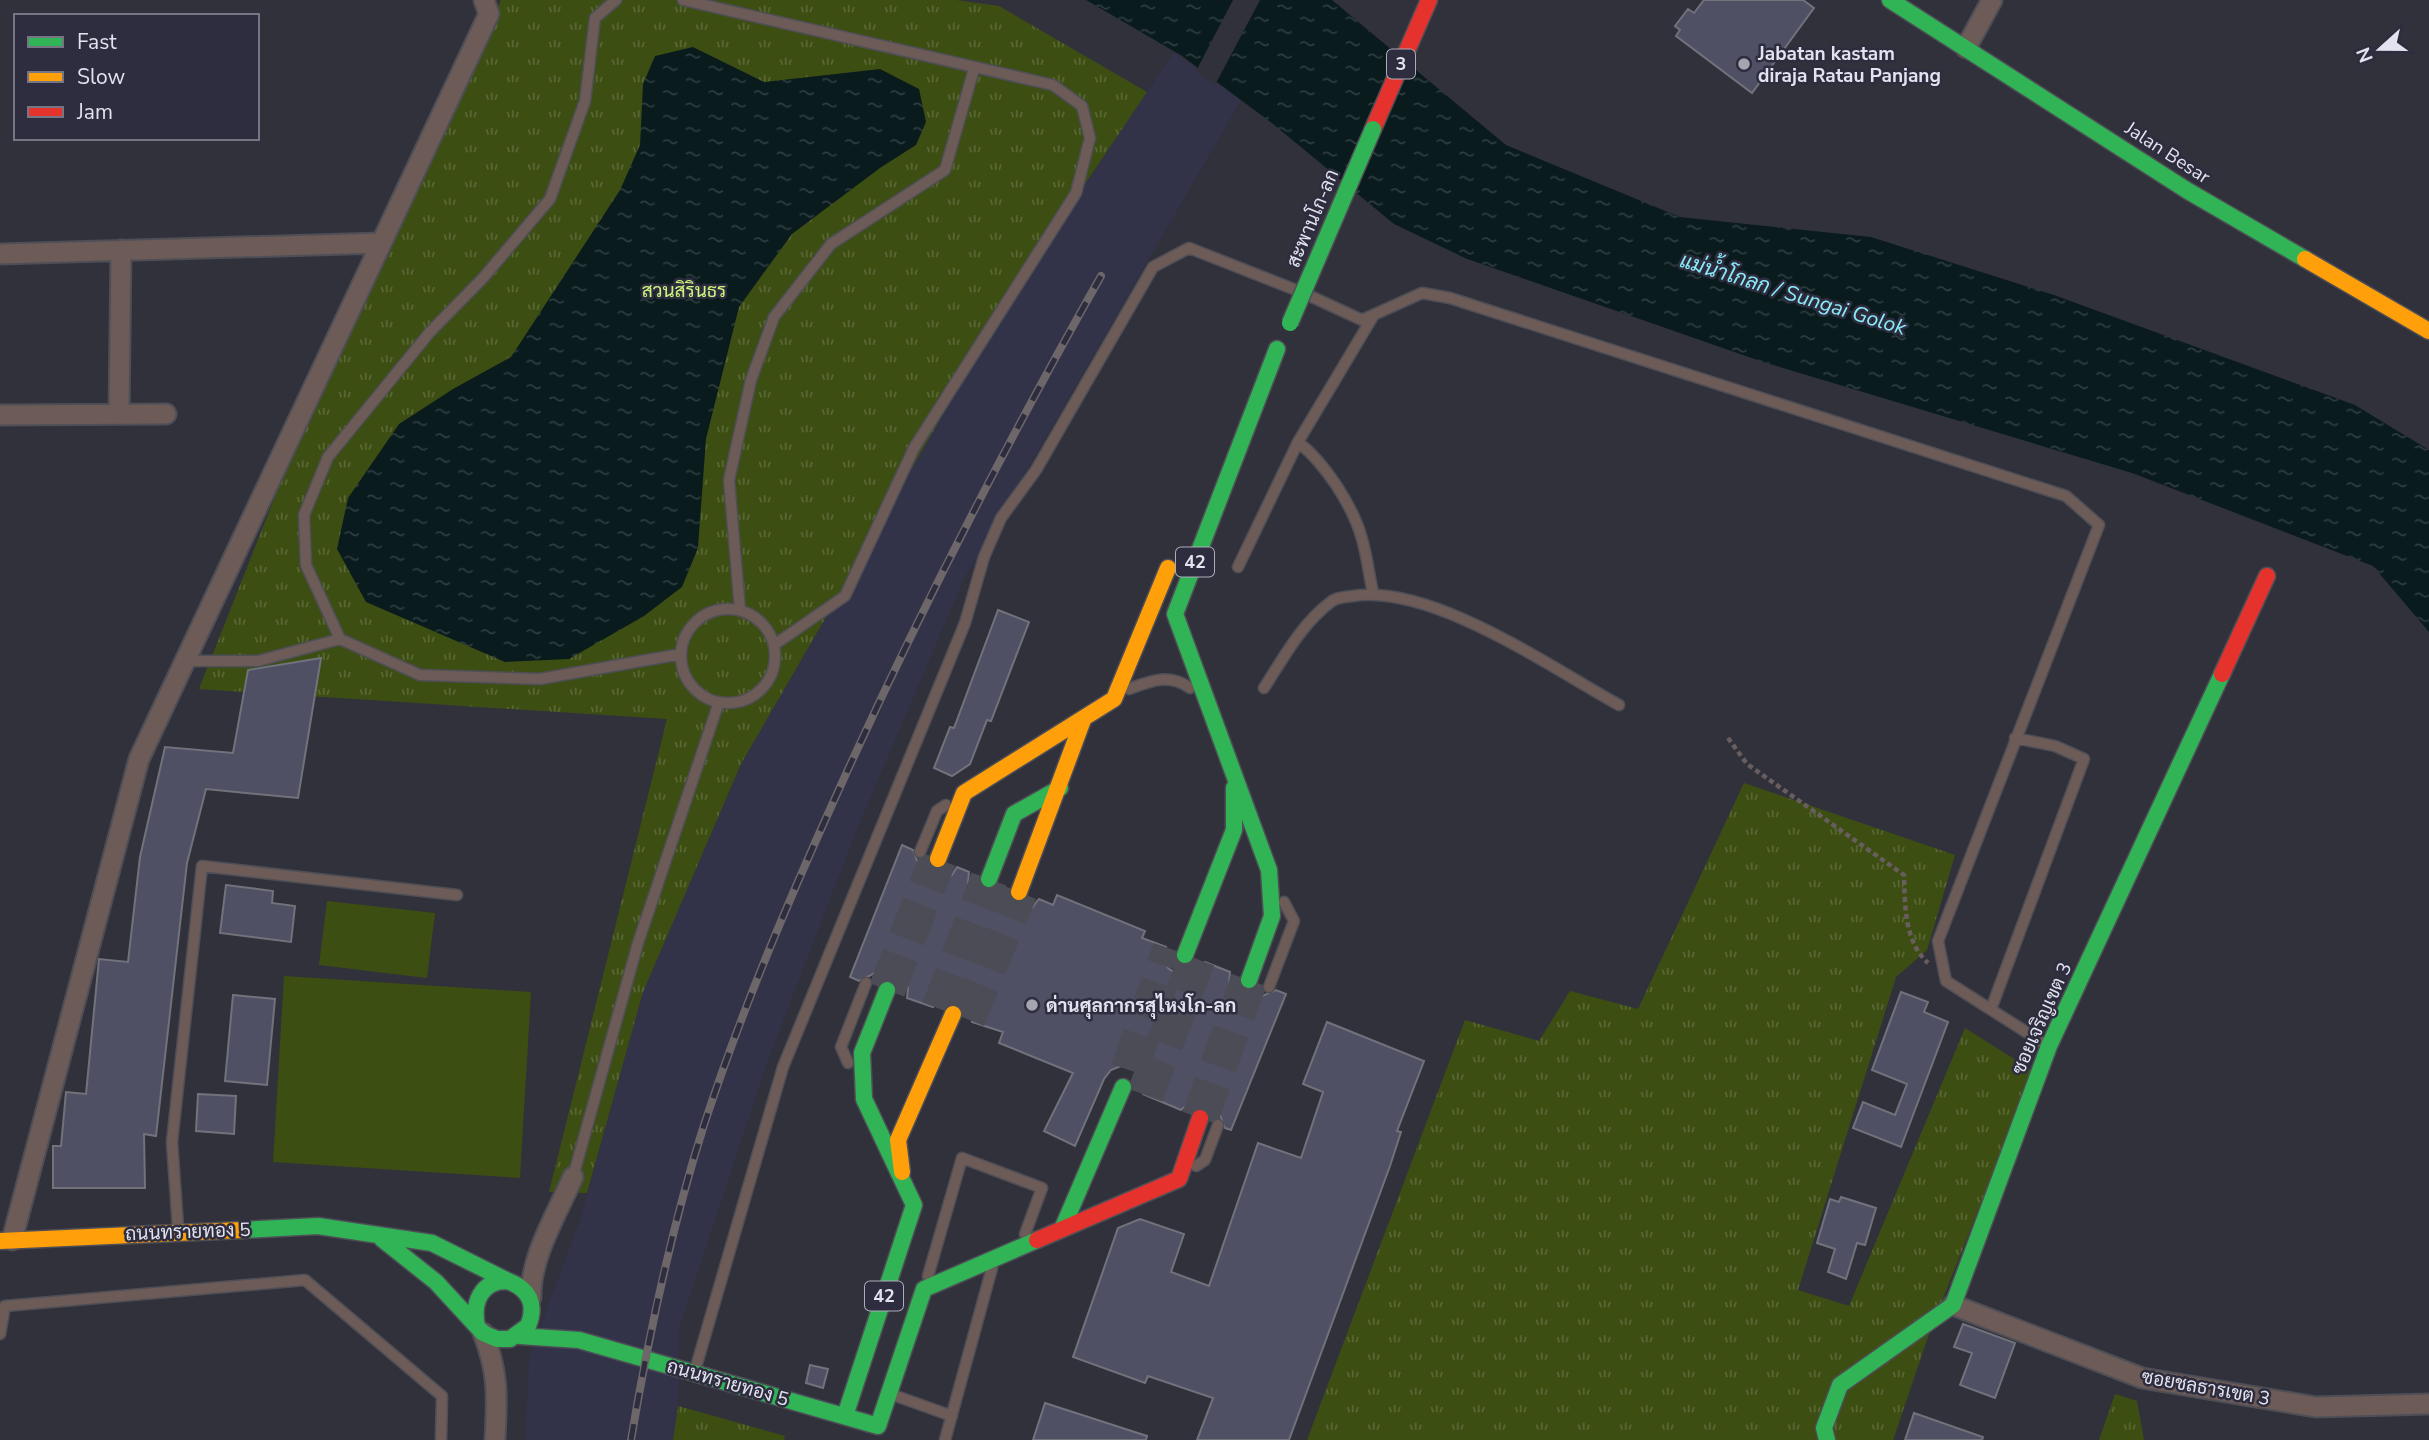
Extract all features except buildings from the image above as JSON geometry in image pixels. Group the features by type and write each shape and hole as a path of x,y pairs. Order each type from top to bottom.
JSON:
{"main road":[{"name":"3","path":"1373,129 1429,0"},
{"name":"Jalan Besar","path":"1890,0 2188,191 2429,331"},
{"name":"สะพานโก-ลก","path":"1277,349 1373,129"},
{"name":"42","path":"1224,437 1277,349"},
{"name":"42","path":"1249,980 1272,916 1269,870 1175,614 1277,349"},
{"name":"42","path":"1114,699 1176,548"},
{"name":"ซอยเจริญเขต 3","path":"1953,1305 2049,1046 2133,870 2267,576"},
{"path":"938,859 964,793 1114,699"},
{"path":"1004,886 1060,788 1083,720"},
{"path":"987,798 996,775"},
{"name":"42","path":"1203,863 1185,954 1234,830 1234,777"},
{"path":"1216,826 1234,777"},
{"path":"1004,886 1014,814 1060,788"},
{"path":"1004,886 1039,800"},
{"path":"1254,908 1269,870"},
{"path":"887,990 862,1053 864,1098 902,1177 930,1208"},
{"path":"902,1177 898,1140 937,1054 933,1027 953,1014 937,1092"},
{"path":"864,1098 880,1061"},
{"path":"1063,1227 1118,1126 1128,1088"},
{"path":"1178,1179 1200,1118"},
{"path":"902,1177 917,1140"},
{"path":"1146,1192 1155,1168"},
{"name":"42","path":"875,1433 884,1392 924,1289 996,1255 1178,1179"},
{"name":"42","path":"843,1422 930,1208"},
{"name":"ถนนทรายทอง 5","path":"6,1240 318,1226 432,1243 510,1282"},
{"name":"ถนนทรายทอง 5","path":"375,1234 433,1278 480,1329"},
{"path":"510,1282 519,1286 531,1301 531,1320 520,1336 501,1341 480,1329 473,1306 477,1297 491,1284 510,1282"},
{"name":"ถนนทรายทอง 5","path":"531,1301 548,1320 579,1340"},
{"path":"1827,1440 1824,1428 1840,1385 1953,1305"},
{"name":"ถนนทรายทอง 5","path":"520,1336 579,1340 694,1372 875,1433"}],"street":[{"path":"6,1240 139,759 489,14 484,0"},
{"path":"1966,48 1992,0"},
{"path":"0,254 381,243"},
{"path":"119,415 121,250"},
{"path":"0,415 166,414"},
{"path":"531,1301 531,1280 537,1262 573,1177"},
{"path":"510,1282 537,1262"},
{"name":"ซอยชลธารเขต 3","path":"1953,1305 2142,1378 2316,1407 2429,1404"},
{"name":"ถนนทรายทอง 5","path":"480,1329 494,1361 498,1385 495,1440"},
{"name":"ถนนทรายทอง 5","path":"498,1385 520,1336"}],"lane":[{"path":"340,639 306,565 304,515 328,457 430,332 483,278 550,200 585,101 595,18 616,0"},
{"path":"683,0 1053,85 1082,106 1090,138 1076,193 914,448 845,596 774,645"},
{"path":"740,610 729,480 751,380 774,317 831,244 945,170 974,69"},
{"path":"694,1372 783,1067 965,623 984,557 1001,518 1036,470 1153,267 1189,248 1334,304 1362,320 1372,318 1422,293 1450,298 2066,496 2099,525 1938,941 1946,981 2049,1046"},
{"path":"1238,567 1298,443 1372,318"},
{"path":"1298,443 1308,450 1342,496 1362,536 1373,593"},
{"path":"1264,688 1297,636 1334,599 1373,593 1416,601 1471,623 1619,705"},
{"path":"740,610 762,623 774,645 773,668 762,688 735,702 719,702 696,690 688,680 681,654 683,640 699,618 712,611 740,610"},
{"path":"185,661 258,661 340,639 420,676 540,679 681,654"},
{"path":"1114,699 1154,680 1175,679 1206,698"},
{"path":"573,1177 638,943 719,702"},
{"path":"1991,1009 2084,759 2055,746 2015,738"},
{"path":"920,852 937,811 964,793"},
{"path":"178,1231 172,1142 202,866 457,895"},
{"name":"42","path":"1269,870 1294,921 1269,987"},
{"path":"864,1098 841,1047 866,983"},
{"name":"42","path":"1178,1179 1205,1160 1218,1125"},
{"path":"924,1289 930,1208 962,1158 1042,1188 1021,1245"},
{"path":"945,1440 996,1255"},
{"path":"0,1334 5,1306 305,1280 442,1396 441,1440"},
{"path":"884,1392 952,1416"}],"path":[{"path":"1728,738 1747,764 1904,875 1906,921 1915,944 1920,956 1946,981"}],"shaded area":[{"path":"1174,52 1241,100 964,579 858,827 769,1058 679,1329 678,1406 673,1440 525,1440 529,1357 581,1217 643,992 741,764 1023,276"}],"green space":[{"name":"สวนสิรินธร","path":"501,0 956,0 999,6 1147,92 1023,276 741,764 643,992 587,1193 549,1192 667,719 199,689 276,494"},
{"path":"1744,783 1955,855 1927,950 1896,977 1798,1290 1849,1306 1965,1028 2033,1071 1929,1334 1893,1440 1307,1440 1465,1020 1539,1041 1570,991 1638,1009"},
{"path":"327,901 435,913 427,978 319,965"},
{"path":"284,976 531,992 520,1178 273,1162"},
{"path":"2115,1394 2137,1401 2144,1440 2099,1440"},
{"path":"678,1406 785,1436 784,1440 673,1440"}],"water":[{"name":"แม่น้ำโกลก / Sungai Golok","path":"1086,0 1332,0 1506,145 1680,217 1871,237 2054,295 2355,405 2429,450 2429,632 2373,566 2132,473 1760,361 1467,259 1394,224 1273,124 1182,56"},
{"path":"693,47 764,82 880,69 919,89 926,122 916,145 880,168 792,234 739,307 706,439 698,548 682,587 644,616 569,659 505,662 366,602 337,549 348,498 399,424 453,389 511,357 620,190 640,145 643,84 655,56"}],"pier":[{"path":"1233,0 1260,0 1215,85 1196,71"}],"tunnel":[{"path":"887,990 938,859"},
{"path":"940,1009 989,879"},
{"path":"967,1019 1019,892"},
{"path":"1129,1070 1171,949"},
{"path":"1145,1095 1197,959"},
{"path":"1200,1118 1249,980"}],"railway":[{"path":"631,1440 653,1321 681,1203 718,1083 765,959 866,730 930,598 996,468 1101,276"}],"traffic: fast":[{"path":"1890,0 2188,191 2305,259"},
{"path":"1290,323 1373,129"},
{"path":"1249,980 1272,916 1269,870 1175,614 1277,349"},
{"path":"1827,1440 1824,1428 1840,1385 1953,1305 2049,1046 2222,674"},
{"path":"989,879 1014,814 1060,788"},
{"path":"1185,955 1234,830 1234,788"},
{"path":"845,1416 914,1205 864,1099 862,1053 887,990"},
{"path":"1063,1227 1123,1087"},
{"path":"242,1230 318,1226 432,1243 510,1282"},
{"path":"382,1239 436,1282 483,1333 497,1339 510,1339 528,1326 532,1311 526,1293 508,1281 491,1284 480,1294 477,1301 477,1326"},
{"path":"520,1336 579,1340 878,1426 924,1289 1037,1240"}],"traffic: slow":[{"path":"2305,259 2429,331"},
{"path":"938,859 964,793 1114,699 1168,568"},
{"path":"1019,892 1083,720"},
{"path":"902,1172 898,1140 953,1014"},
{"path":"0,1241 242,1230"}],"traffic: jam":[{"path":"1373,129 1429,0"},
{"path":"2222,674 2267,576"},
{"path":"1037,1240 1179,1179 1200,1118"}],"place":[{"name":"Jabatan kastam diraja Ratau Panjang","path":"1744,64"},
{"name":"ด่านศุลกากรสุไหงโก-ลก","path":"1032,1005"}]}
